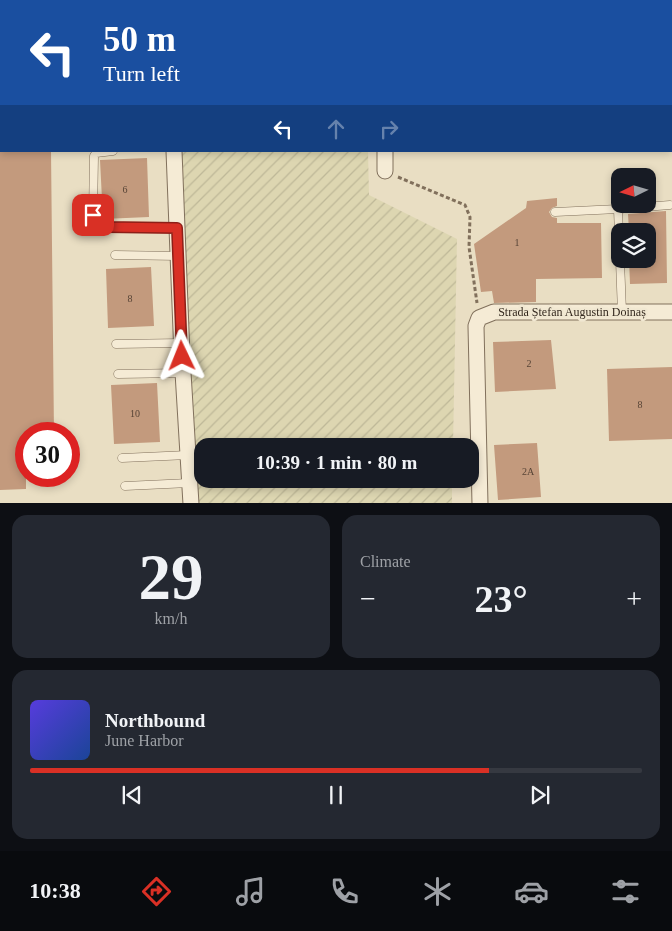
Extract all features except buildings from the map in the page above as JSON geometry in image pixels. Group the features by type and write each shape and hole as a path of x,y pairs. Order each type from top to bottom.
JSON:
{"street":[{"path":"174,152 181,343 191,503"},
{"path":"384,152 385,171"},
{"name":"Strada Ștefan Augustin Doinaș","path":"479,318 494,312 672,312"},
{"path":"479,318 476,326 480,503"}],"lane":[{"path":"104,152 96,153 94,156 93,215 95,223 106,227 177,228"},
{"path":"656,206 670,205"},
{"path":"555,212 611,209"},
{"path":"618,213 622,312"},
{"path":"115,255 178,256"},
{"path":"116,344 181,343"},
{"path":"118,374 183,373"},
{"path":"122,458 188,455"},
{"path":"126,486 189,483"}],"path":[{"path":"385,171 465,206 470,217 469,247 479,318"}],"shaded area":[{"path":"182,152 368,152 369,195 457,239 453,438 194,438 194,488 452,488 452,503 191,503 182,356"}],"route":[{"path":"93,215 95,223 106,227 177,228 182,356"}]}
